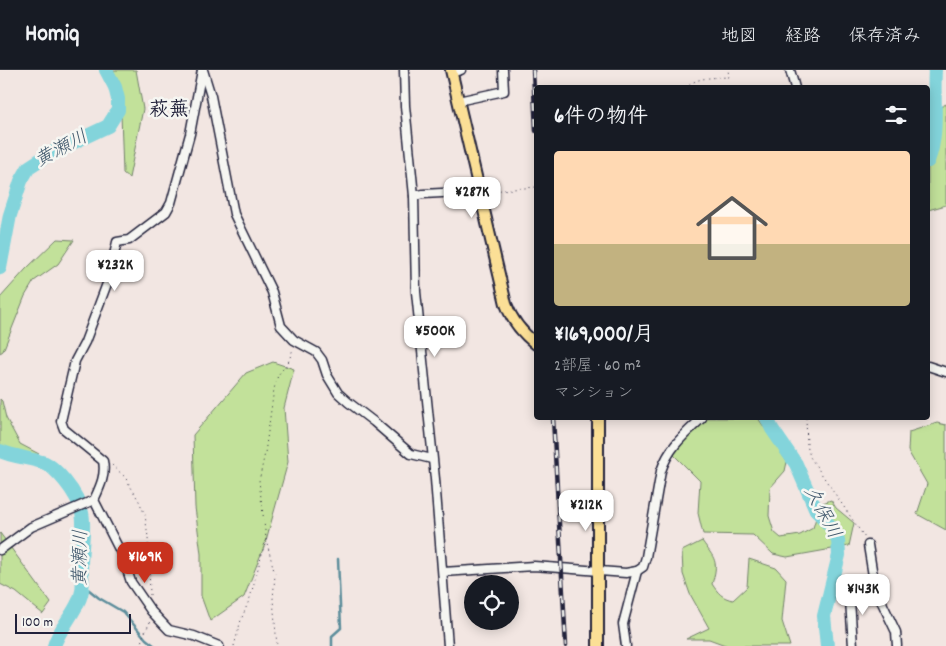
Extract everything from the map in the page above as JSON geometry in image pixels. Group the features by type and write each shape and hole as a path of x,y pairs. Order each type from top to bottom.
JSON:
{"main road":[{"path":"454,71 458,101 506,304 516,324 534,342"},
{"path":"598,420 598,646"}],"street":[{"path":"202,70 211,96 234,214 272,292 281,326 294,340 316,352 322,360 327,375 338,393 348,402 411,454 432,459"},
{"path":"0,550 31,527 92,500 104,476 102,461 64,429 61,421 66,397 75,361 85,342 108,280 118,242 128,240 166,212 171,203 190,134 202,70"},
{"path":"404,70 405,106 414,196 416,292 443,572 448,646"},
{"path":"458,101 504,92 503,70"},
{"path":"790,70 794,85"},
{"path":"414,196 480,194"},
{"path":"930,367 946,372"},
{"path":"443,572 534,566 598,572 626,573 637,571 643,567 646,558 664,461 675,444 700,420"},
{"path":"92,500 123,557 131,582 151,611 169,630 194,636 219,646"},
{"path":"868,545 875,588 896,632 897,646"},
{"path":"626,646 623,624 637,571"},
{"path":"853,646 850,600 875,588"}],"path":[{"path":"689,85 698,80 728,77 728,70"},
{"path":"480,194 534,187"},
{"path":"277,646 273,599 275,575 266,538 258,481 265,453 274,389 278,375 288,363 293,352 294,340"},
{"path":"806,420 807,445 810,457 868,545"},
{"path":"102,461 108,462 117,468 125,478 144,516 148,537 150,594"},
{"path":"234,646 241,620 250,598 266,538"},
{"path":"141,646 142,638 148,628"}],"green space":[{"path":"113,70 136,70 143,109 129,178 123,173 120,84"},
{"path":"946,104 946,205 930,209 930,142 937,109"},
{"path":"57,239 74,240 58,264 34,281 25,296 3,351 0,353 0,298"},
{"path":"273,362 294,369 284,408 288,462 265,544 244,597 210,621 201,596 201,554 195,507 193,435 246,373"},
{"path":"0,399 6,418 20,444 39,454 35,461 0,451"},
{"path":"705,420 759,420 787,462 785,471 770,488 769,516 774,532 781,538 800,535 813,528 820,504 831,500 836,508 854,523 849,546 787,557 773,554 753,535 703,534 698,513 700,481 670,451"},
{"path":"937,423 946,425 946,530 917,514 927,484 908,451 909,432"},
{"path":"0,533 51,603 43,614 16,592 0,584"},
{"path":"702,541 710,552 715,565 712,584 726,598 733,600 747,587 749,559 776,568 786,579 782,621 790,646 728,646 709,639 686,639 709,628 690,594 683,574 682,551"}],"waterway":[{"name":"黄瀬川","path":"0,268 10,215 21,181 29,167 49,154 108,126 118,110 115,87 106,70"},
{"name":"久保川","path":"930,154 935,128 935,70"},
{"name":"久保川","path":"768,420 796,464 816,510 832,528 838,540 839,555 824,616 827,646"},
{"name":"黄瀬川","path":"0,451 50,466 73,492 82,512 82,591 79,602 56,639 54,646"},
{"path":"332,646 332,636 341,628 338,559"},
{"path":"83,585 99,598 123,612 146,639 155,646"}],"railway":[{"path":"533,70 534,90"},
{"path":"553,420 566,646"}],"district":[{"name":"萩蕪","path":"169,111"}]}
